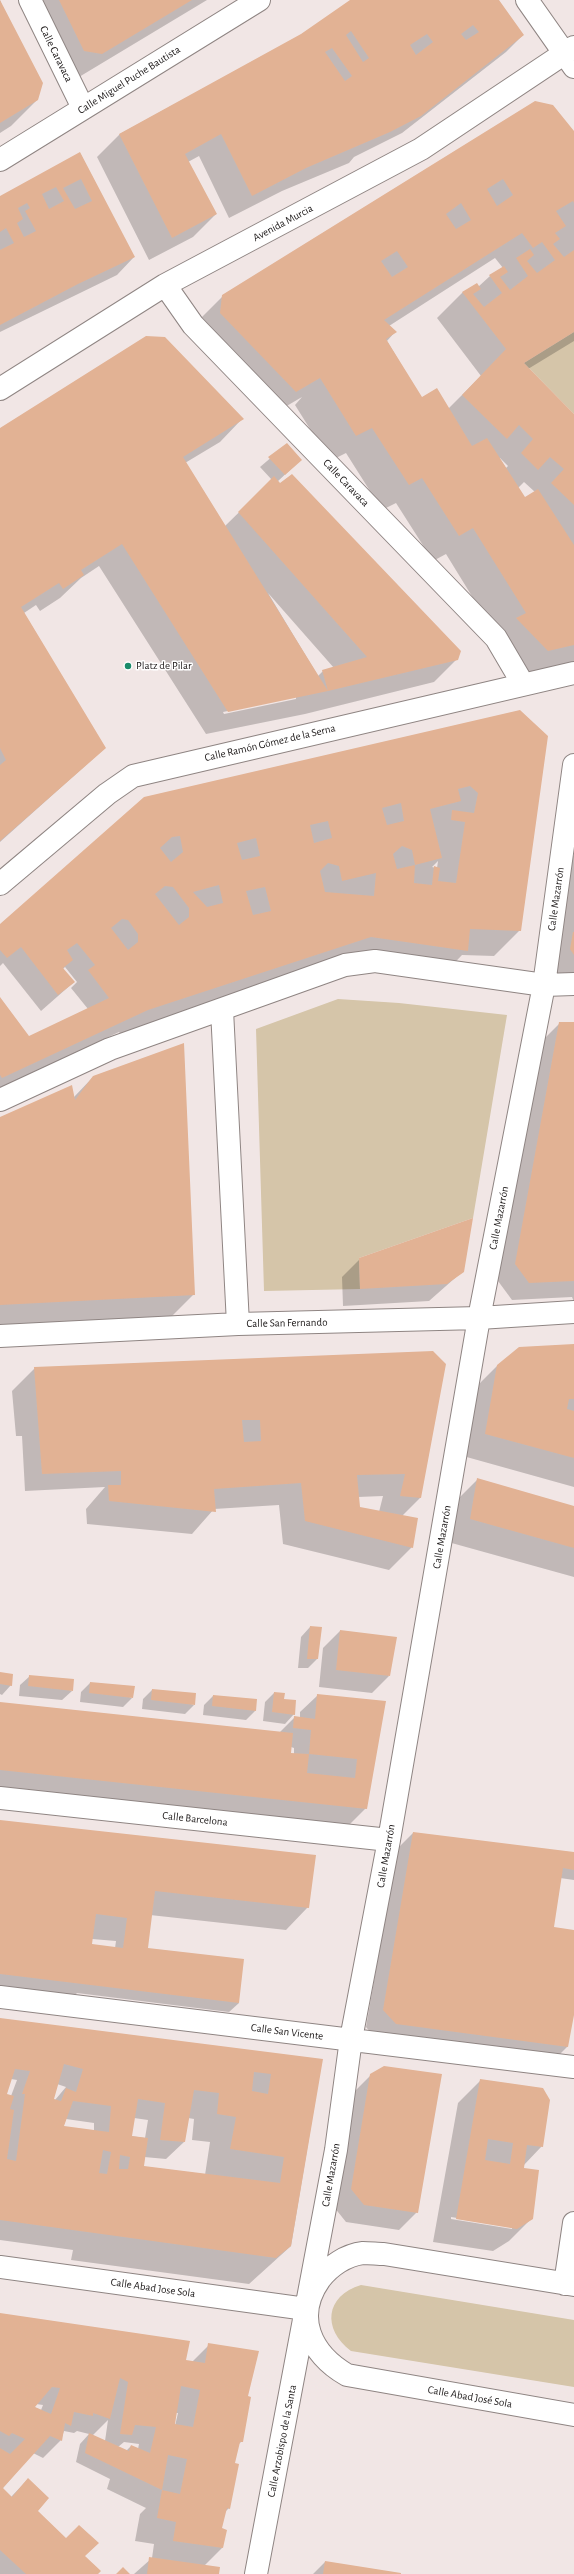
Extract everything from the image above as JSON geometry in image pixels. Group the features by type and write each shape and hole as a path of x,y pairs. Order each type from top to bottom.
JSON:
{"street":[{"name":"Calle Caravaca","path":"30,0 83,108"},
{"name":"Calle Miguel Puche Bautista","path":"0,160 258,0"},
{"path":"527,0 570,56"},
{"name":"Avenida Murcia","path":"0,389 165,285 421,150 570,56"},
{"name":"Calle Caravaca","path":"165,285 193,326 496,638 523,684"},
{"name":"Calle Ramón Gómez de la Serna","path":"0,884 107,794 133,776 523,684 573,677"},
{"name":"Calle Mazarrón","path":"306,2309 336,2150 351,2039 389,1840 479,1318 544,985 574,764"},
{"path":"0,1100 110,1049 222,1010 305,978 345,965 375,961 544,985 574,984"},
{"path":"222,1010 238,1324"},
{"name":"Calle San Fernando","path":"0,1336 238,1324 479,1318 574,1312"},
{"name":"Calle Barcelona","path":"0,1798 389,1840"},
{"name":"Calle San Vicente","path":"0,1997 574,2067"},
{"path":"306,2309 313,2289 326,2271 343,2259 363,2253 384,2254 569,2285 574,2223"},
{"name":"Calle Abad Jose Sola","path":"0,2267 306,2309"},
{"name":"Calle Abad José Sola","path":"306,2309 309,2330 316,2349 330,2365 347,2375 367,2380 574,2415"},
{"name":"Calle Arzobispo de la Santa","path":"256,2574 306,2309"}],"shaded area":[{"path":"574,332 574,414 524,363"},
{"path":"338,999 399,1003 507,1015 473,1218 359,1258 360,1289 264,1291 256,1029"},
{"path":"361,2285 574,2320 574,2387 351,2351 335,2333 332,2323 332,2314 334,2305 340,2297 349,2290"}],"building":[{"path":"0,0 43,83 38,100 0,123"},
{"path":"59,0 192,0 102,54 84,51"},
{"path":"350,0 499,0 524,35 421,116 390,132 306,168 252,196 221,134 185,154 217,214 172,238 119,134 301,34","holes":["473,25 479,32 466,40 461,34","351,31 369,58 363,62 346,35","427,34 433,42 416,55 410,45","332,48 352,76 345,81 325,52"]},
{"path":"535,101 553,105 574,131 574,203 573,201 556,211 566,226 555,233 560,239 553,244 564,257 574,250 574,332 524,363 574,414 574,505 551,483 564,469 550,457 538,470 521,453 533,439 519,425 507,439 462,395 506,349 462,292 477,283 481,289 473,294 484,307 502,293 489,275 504,266 508,272 500,277 510,290 528,276 516,258 530,249 534,255 527,261 537,273 555,260 542,242 533,248 522,233 384,320 397,332 386,339 422,397 437,388 472,446 487,438 525,497 538,489 574,545 574,645 548,651 516,618 526,613 473,528 459,536 422,478 409,485 372,428 356,436 320,378 296,392 220,313 222,295","holes":["503,179 513,195 497,206 487,189","461,203 471,220 456,229 446,214","397,251 408,267 392,277 381,261"]},
{"path":"80,152 135,257 78,284 0,325 0,250 14,243 6,228 0,232 0,196","holes":["81,179 92,201 75,209 63,188","56,187 64,201 49,209 42,194","27,203 30,208 25,211 36,231 24,237 17,223 23,219 18,208"]},
{"path":"146,336 165,337 244,419 183,457 328,691 228,712 122,544 81,570 84,575 63,589 59,583 21,607 106,748 0,841 0,765 6,760 0,748 0,428"},
{"path":"287,443 302,460 285,475 268,457"},
{"path":"292,474 461,651 458,660 328,691 322,670 367,657 238,512 274,476 280,483"},
{"path":"520,710 548,736 521,931 470,929 468,951 371,937 148,1010 2,1078 0,1075 0,997 29,1036 109,998 88,970 95,965 77,943 67,950 73,960 63,968 75,982 58,995 21,947 7,958 0,950 0,924 144,797","holes":["470,786 478,793 474,813 452,810 451,820 465,822 456,883 438,881 440,868 434,866 432,885 414,883 415,865 442,858 430,809 461,801 458,789","401,803 404,821 387,825 382,808","328,821 332,838 314,843 310,825","180,836 183,852 171,862 160,848 172,837","256,838 260,856 242,860 237,843","402,846 412,850 415,865 397,869 393,854","328,863 339,866 342,881 376,873 374,896 325,892 320,871","219,885 223,903 207,907 193,892","165,886 173,887 189,908 189,917 179,925 155,894","265,887 271,911 253,915 246,891","122,919 128,920 138,934 138,942 128,950 111,928"]},
{"path":"574,932 574,955 570,949"},
{"path":"559,1022 574,1022 574,1281 529,1283 515,1264"},
{"path":"184,1043 195,1295 0,1305 0,1117 72,1085 75,1100 93,1076"},
{"path":"473,1218 464,1272 447,1284 360,1289 359,1258"},
{"path":"574,1344 574,1399 569,1399 567,1409 574,1411 574,1458 485,1434 497,1365 519,1347"},
{"path":"433,1351 446,1364 421,1498 400,1496 405,1474 357,1475 360,1507 418,1518 413,1548 305,1521 301,1483 214,1489 216,1512 109,1501 108,1485 121,1485 121,1471 42,1474 34,1367","holes":["242,1420 260,1420 261,1441 244,1442"]},
{"path":"477,1478 574,1506 574,1548 470,1519"},
{"path":"310,1626 322,1627 318,1659 307,1659"},
{"path":"340,1630 397,1637 390,1676 336,1670"},
{"path":"0,1672 13,1674 12,1686 0,1684"},
{"path":"29,1675 74,1679 73,1691 28,1686"},
{"path":"90,1682 135,1686 133,1698 89,1693"},
{"path":"152,1689 196,1693 195,1705 151,1700"},
{"path":"274,1692 285,1693 284,1699 296,1700 295,1715 272,1712"},
{"path":"317,1694 386,1701 367,1809 0,1770 0,1702 293,1733 291,1753 309,1754 311,1730 293,1728 294,1716 315,1719","holes":["309,1754 357,1759 355,1778 307,1773"]},
{"path":"213,1695 257,1699 256,1711 212,1706"},
{"path":"0,1820 316,1855 309,1908 155,1891 148,1948 244,1959 239,2003 0,1974","holes":["96,1914 127,1918 123,1948 92,1944"]},
{"path":"413,1832 574,1852 574,1870 563,1868 554,1927 574,1930 574,2015 568,2047 396,2024 383,2010"},
{"path":"0,2018 323,2059 291,2246 276,2258 0,2220","holes":["64,2064 83,2069 76,2092 66,2088 61,2101 54,2099","15,2069 30,2071 22,2094 25,2094 16,2161 7,2159 14,2110 10,2109 14,2096 7,2094","254,2072 271,2074 268,2094 252,2091","194,2090 219,2093 217,2114 236,2117 230,2149 284,2157 280,2183 144,2166 148,2138 132,2136 138,2099 165,2103 160,2140 185,2142","73,2101 111,2106 109,2132 64,2126","103,2150 111,2152 107,2174 99,2173","120,2155 130,2157 128,2169 119,2169"]},
{"path":"384,2066 442,2074 418,2213 364,2205 351,2189 370,2074"},
{"path":"480,2079 543,2088 550,2100 543,2147 527,2145 524,2168 539,2170 533,2219 517,2229 456,2219","holes":["488,2139 513,2143 510,2164 485,2160"]},
{"path":"0,2313 190,2341 186,2360 205,2363 208,2343 259,2351 248,2396 251,2397 243,2442 240,2442 235,2463 239,2464 230,2509 227,2508 222,2528 227,2530 223,2548 173,2541 176,2522 157,2518 162,2490 85,2453 89,2433 129,2451 131,2445 150,2453 156,2427 135,2425 132,2435 120,2434 128,2382 120,2378 110,2419 93,2413 93,2416 74,2412 71,2426 65,2423 62,2441 50,2436 3,2488 12,2497 28,2478 49,2498 38,2511 66,2538 79,2525 99,2543 85,2556 101,2571 98,2574 26,2574 0,2550 0,2448 10,2454 25,2439 12,2433 9,2436 0,2431","holes":["181,2386 200,2390 193,2427 175,2424","52,2387 60,2388 51,2414 35,2407","168,2455 187,2459 180,2494 162,2490"]},
{"path":"149,2557 220,2567 219,2574 147,2574"},
{"path":"325,2561 401,2573 401,2574 323,2574"},
{"path":"123,2567 130,2574 116,2574"}],"place":[{"name":"Platz de Pilar","path":"128,666"}]}
